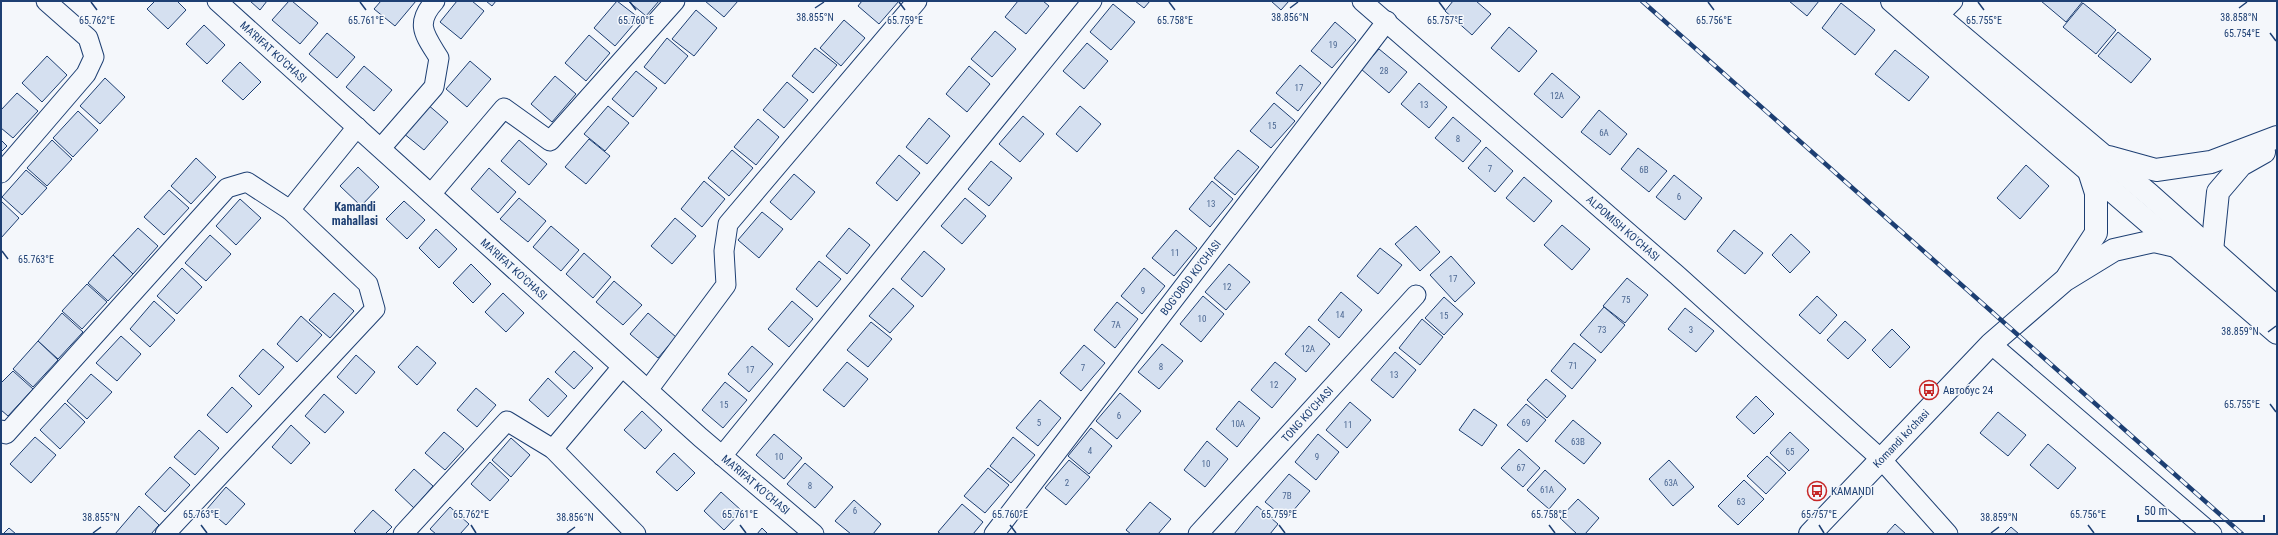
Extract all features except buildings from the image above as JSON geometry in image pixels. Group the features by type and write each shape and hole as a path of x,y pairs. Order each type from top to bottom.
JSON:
{"main road":[{"path":"1892,1 2212,251 2277,308"},
{"path":"1920,1 1946,8 2180,247 2277,333"},
{"path":"2095,161 2156,170 2211,162 2277,138"},
{"path":"2212,251 2218,192 2241,165 2277,145"},
{"name":"Komandi ko‘chasi","path":"2066,280 2096,233 2095,161"},
{"name":"Komandi ko‘chasi","path":"1810,534 1991,344 2066,280 2114,250 2154,241 2180,247"}],"street":[{"path":"1,172 86,74 94,57 88,38 46,1"},
{"name":"MA'RIFAT KO'CHASI","path":"216,1 381,148 622,367 722,456 814,534"},
{"path":"381,148 434,87 439,58 423,33 425,12 434,1"},
{"path":"431,194 504,108 550,141 675,1"},
{"path":"648,390 726,285 724,251 728,224 917,1"},
{"path":"722,456 1092,1"},
{"name":"ALPOMISH KO'CHASI","path":"1362,1 1387,21 1677,275 1881,459 1948,534"},
{"name":"BOG'OBOD KO'CHASI","path":"994,534 1387,21"},
{"path":"290,210 357,127"},
{"path":"1,430 6,434 227,188 247,182 290,210 368,284 375,309 165,534"},
{"name":"TONG KO'CHASI","path":"1198,534 1416,295"},
{"path":"1991,344 2212,534"},
{"path":"553,449 622,367"},
{"path":"403,534 507,421 553,449 636,534"}],"railway":[{"path":"1642,1 2242,534"}],"place":[{"name":"Автобус 24","path":"1929,390"},
{"name":"KAMANDI","path":"1817,491"}],"district":[{"name":"Kamandi mahallasi","path":"355,214"}]}
